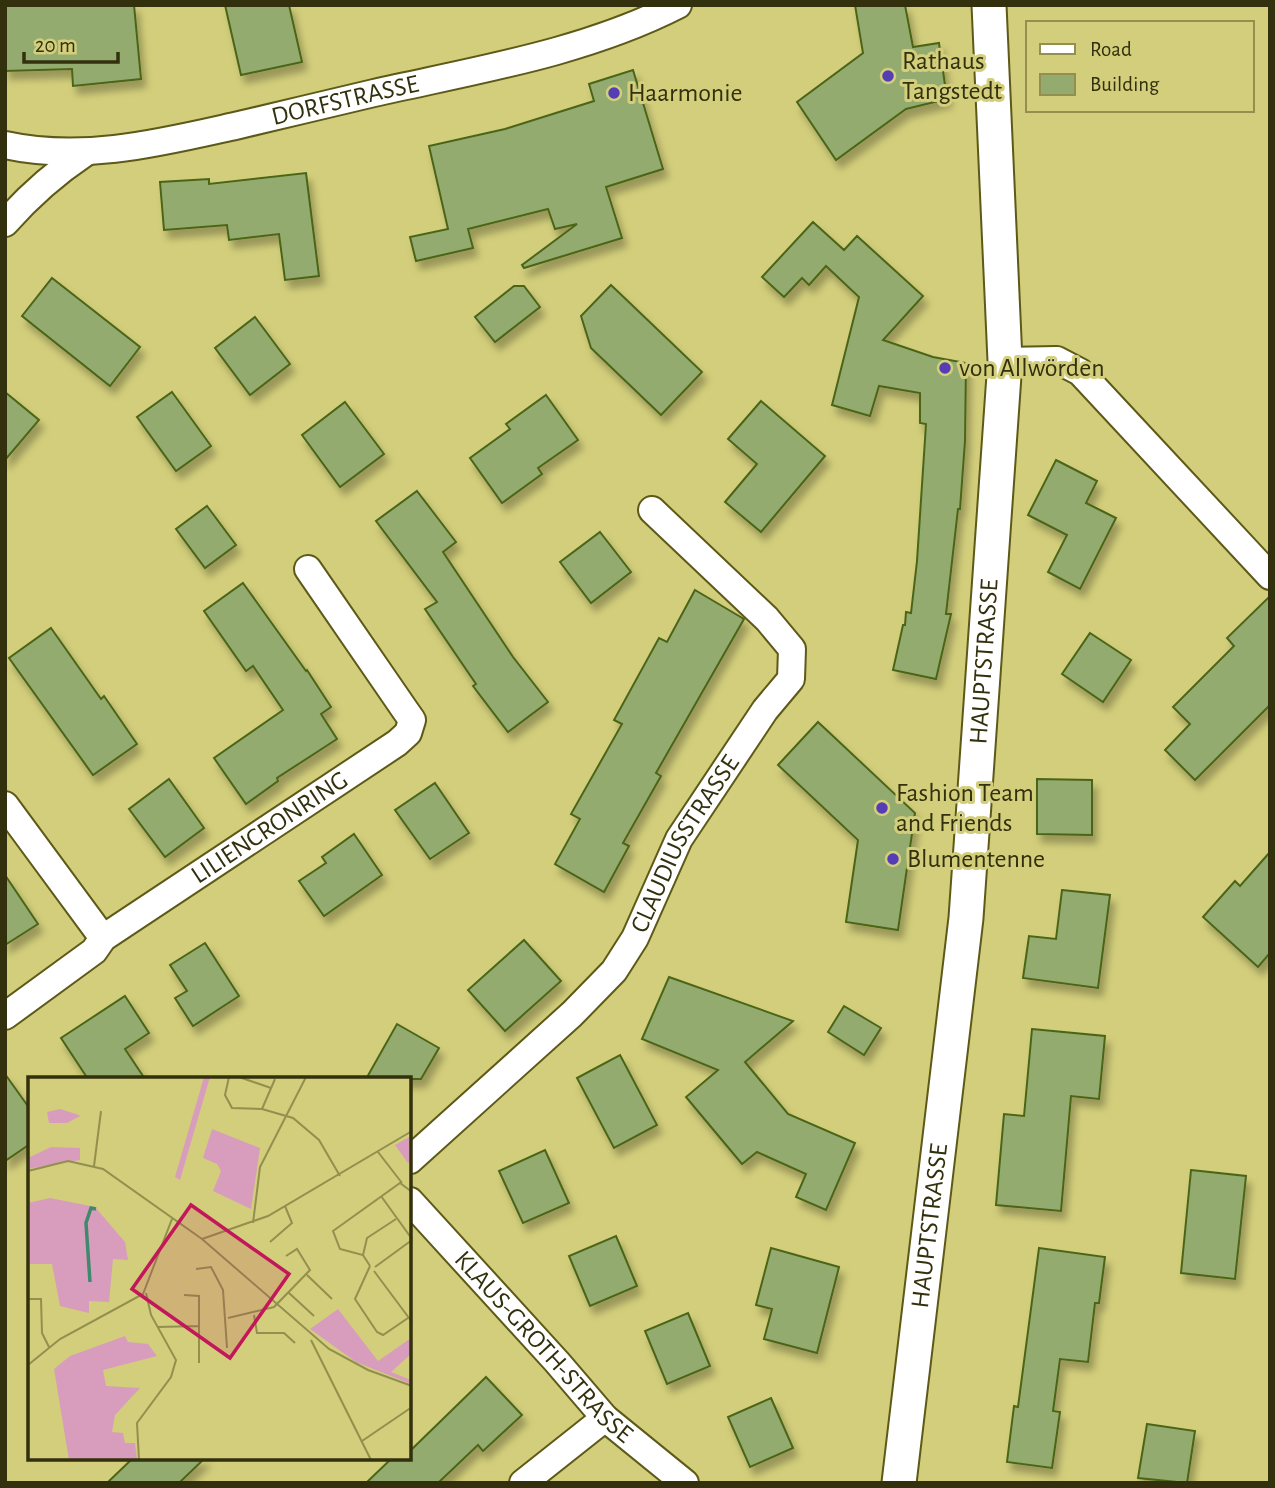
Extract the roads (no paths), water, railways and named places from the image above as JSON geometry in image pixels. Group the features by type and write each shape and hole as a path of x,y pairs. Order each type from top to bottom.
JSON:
{"street":[{"name":"DORFSTRASSE","path":"14,147 85,153 166,142 562,50 645,22 678,5"},
{"name":"HAUPTSTRASSE","path":"899,1483 966,918 1004,361 989,5"},
{"path":"14,147 27,198"},
{"path":"5,223 27,198 85,153"},
{"path":"1004,361 1057,360 1080,372 1270,576"},
{"name":"CLAUDIUSSTRASSE","path":"411,1159 572,1014 614,971 635,938 679,839 765,710 791,679 792,649 767,620 652,510"},
{"name":"LILIENCRONRING","path":"103,938 397,743 408,733 412,720 308,569"},
{"path":"5,805 103,938 94,951 5,1016"},
{"name":"KLAUS-GROTH-STRASSE","path":"411,1202 606,1418 685,1483"},
{"path":"523,1483 606,1418"}],"place":[{"name":"Rathaus Tangstedt","path":"888,76"},
{"name":"Haarmonie","path":"614,93"},
{"name":"von Allwörden","path":"945,368"},
{"name":"Fashion Team and Friends","path":"882,808"},
{"name":"Blumentenne","path":"893,859"}]}
